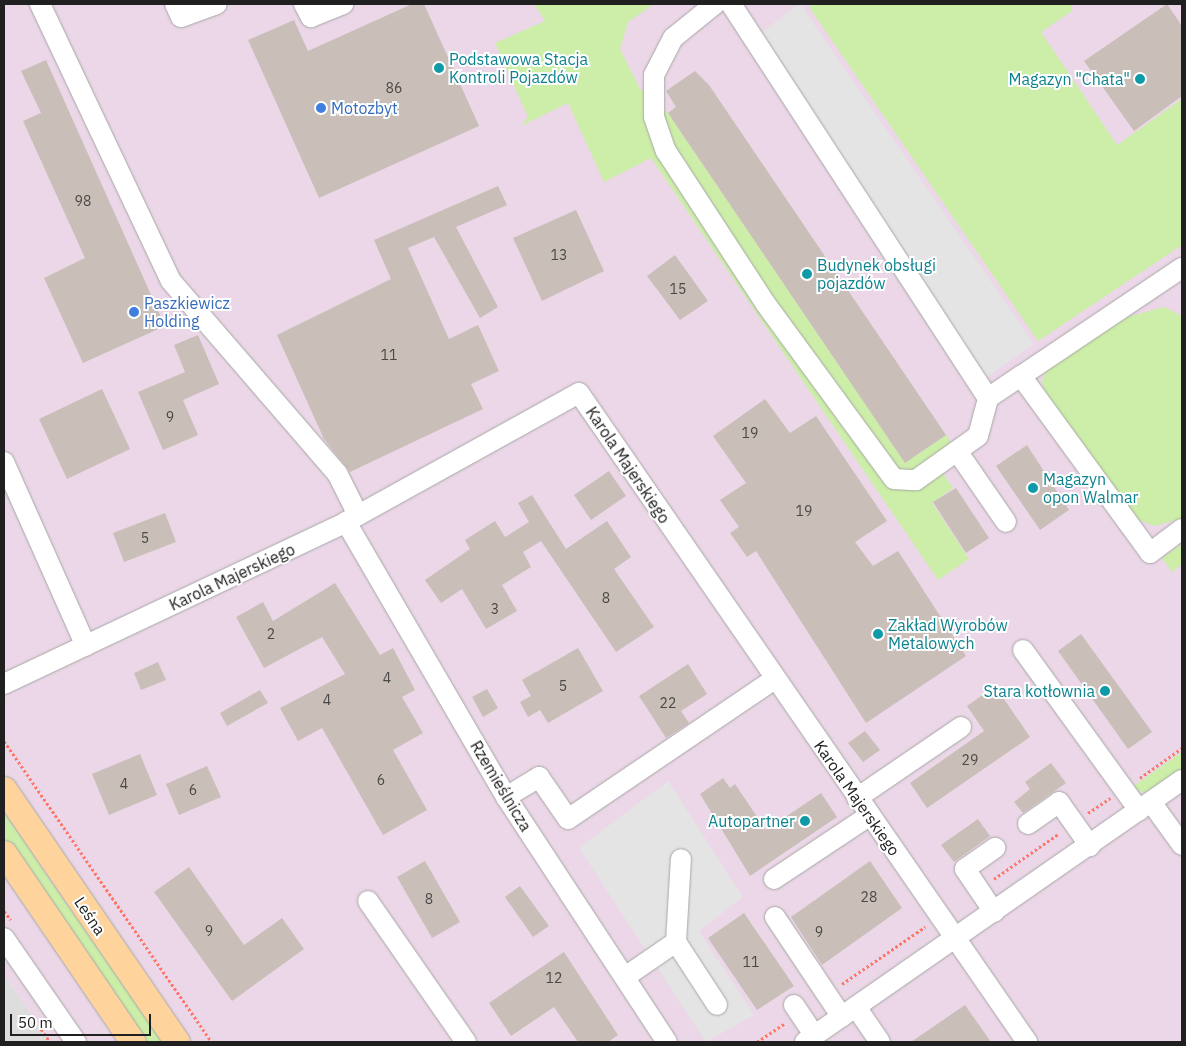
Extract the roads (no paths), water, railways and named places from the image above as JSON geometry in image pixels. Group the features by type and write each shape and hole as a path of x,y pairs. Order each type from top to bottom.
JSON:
{"main road":[{"name":"Leśna","path":"4,788 177,1042"},
{"path":"4,853 133,1042"}],"street":[{"name":"Rzemieślnicza","path":"40,4 171,281 336,472 352,519 506,797 667,1042"},
{"path":"175,4 181,17 218,4"},
{"path":"304,4 311,17 343,4"},
{"path":"715,4 673,38 654,75 654,117 666,151 766,303 887,475 901,481 916,480 957,452 978,436 988,398 1182,268"},
{"path":"731,4 988,398"},
{"path":"1021,376 1150,553 1182,530"},
{"name":"Karola Majerskiego","path":"4,684 352,519 579,393 868,816 956,938 1027,1042"},
{"path":"957,452 1006,522"},
{"path":"4,462 86,646"},
{"path":"1023,650 1145,806 1182,845"},
{"path":"506,797 539,777 568,819 775,679"},
{"path":"857,798 960,727"},
{"path":"794,1005 810,1039 1090,846 1182,780"},
{"path":"1028,824 1059,802 1090,846"},
{"path":"774,879 868,816"},
{"path":"994,912 965,869 995,848"},
{"path":"680,859 676,942 717,1005"},
{"path":"368,901 466,1042"},
{"path":"775,917 849,1012 880,1042"},
{"path":"4,938 10,958 76,1042"},
{"path":"624,977 676,942"}],"place":[{"name":"Podstawowa Stacja Kontroli Pojazdów","path":"439,68"},
{"name":"Magazyn \"Chata\"","path":"1140,79"},
{"name":"Motozbyt","path":"321,108"},
{"name":"Budynek obsługi pojazdów","path":"807,274"},
{"name":"Paszkiewicz Holding","path":"134,312"},
{"name":"Magazyn opon Walmar","path":"1033,488"},
{"name":"Zakład Wyrobów Metalowych","path":"878,634"},
{"name":"Stara kotłownia","path":"1105,691"},
{"name":"Autopartner","path":"805,821"}]}
